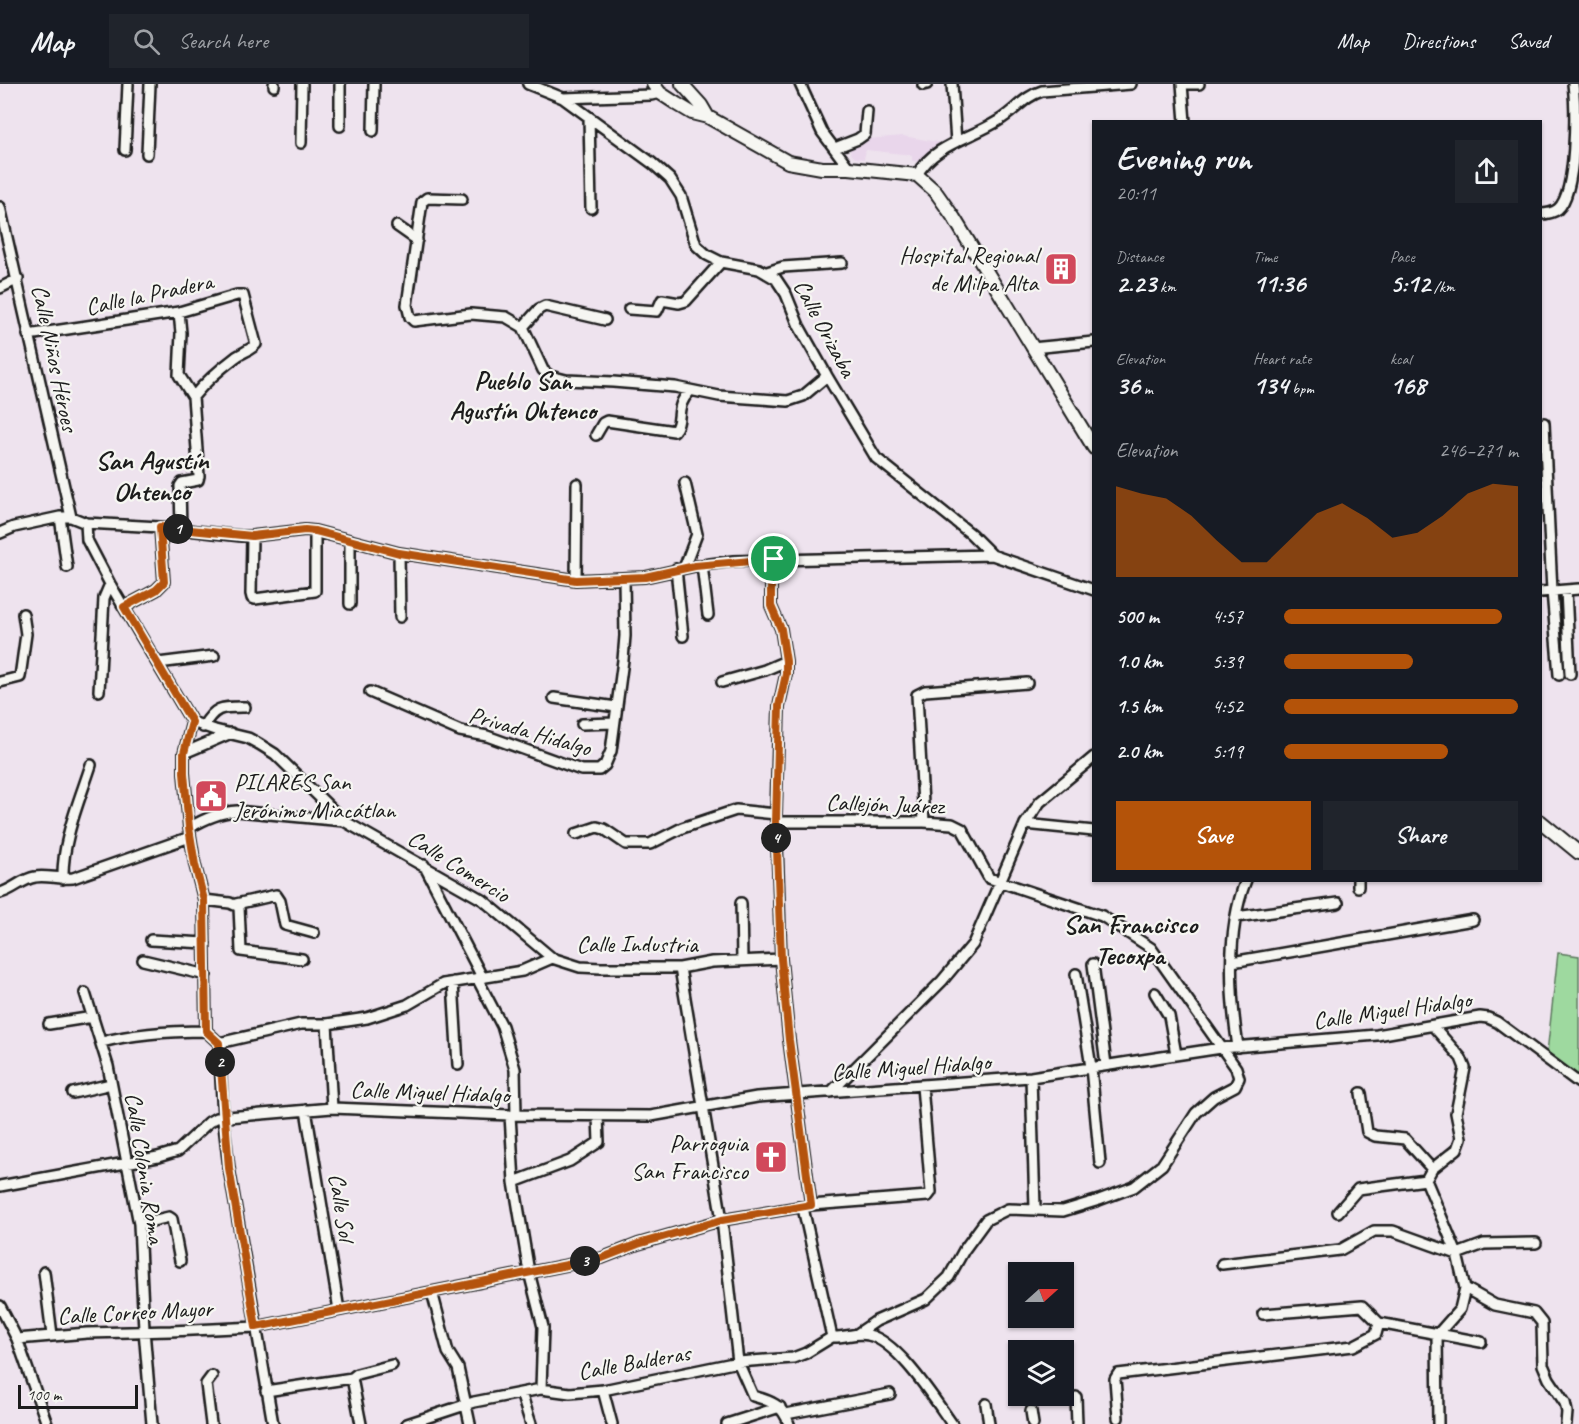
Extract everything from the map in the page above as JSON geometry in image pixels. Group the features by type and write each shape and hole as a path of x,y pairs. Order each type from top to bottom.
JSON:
{"main road":[{"path":"677,104 688,98 687,86"},
{"path":"687,86 708,117"},
{"path":"658,87 677,104 692,113 708,117 788,162 822,168 849,168 916,175 935,191 954,218 1092,445"},
{"path":"1542,823 1579,853"}],"street":[{"path":"125,150 128,84"},
{"path":"147,154 150,84"},
{"path":"301,143 302,84"},
{"path":"340,84 340,126"},
{"path":"373,131 374,84"},
{"name":"Calle Orizaba","path":"528,84 563,98 652,163 670,179 681,196 696,244 707,255 721,262 759,268 782,286 827,376 876,458 971,534 992,555"},
{"path":"800,84 822,132 849,168"},
{"path":"951,84 956,142"},
{"path":"916,175 921,167 939,152 1005,117 1030,94 1042,91 1131,84"},
{"path":"1185,120 1182,84 1199,84"},
{"path":"1542,214 1547,214 1560,207 1569,187 1577,126 1573,84"},
{"name":"Calle Orizaba","path":"563,98 651,95 658,87"},
{"path":"835,148 866,134 867,111"},
{"path":"589,117 591,208"},
{"path":"462,199 423,199 407,305 410,317 414,321 471,314 506,317 523,327 543,370 550,376 566,380 665,386 719,396 788,401 802,396 827,376"},
{"name":"Calle Niños Héroes","path":"0,207 71,517"},
{"path":"397,226 417,240"},
{"path":"629,309 657,311 662,300 680,303 686,301 721,262"},
{"path":"767,272 783,267 843,263"},
{"path":"0,288 18,279"},
{"name":"Calle la Pradera","path":"28,335 179,312 243,295 256,344 238,355 204,383 193,397"},
{"path":"523,327 539,309 545,306 605,320"},
{"path":"179,312 182,333 179,375 193,397 199,476 198,480 182,483 180,486 181,529"},
{"path":"1032,348 1092,342"},
{"path":"596,435 603,423 607,421 674,431 678,427 679,405 690,391"},
{"path":"1543,430 1559,675"},
{"path":"683,636 680,569 698,534 685,483"},
{"path":"576,580 577,484"},
{"path":"60,517 67,567"},
{"path":"0,533 28,523 60,517 71,517 86,523 252,536 305,530 399,553 576,580 645,577 702,565 774,559 992,555 1092,589"},
{"path":"86,523 87,540 110,584 192,722 184,753 190,833 204,900 206,1031"},
{"path":"124,607 156,590 164,582 160,527"},
{"path":"252,536 252,598 312,591 315,531"},
{"path":"350,541 350,604"},
{"path":"399,553 400,616"},
{"path":"774,559 771,606 781,629 786,661 786,674 779,706 776,818 781,959 807,1206 832,1337 844,1338 857,1334 868,1334 891,1346 952,1424"},
{"path":"702,565 708,615"},
{"name":"Privada Hidalgo","path":"370,692 460,731 487,736 581,770 599,770 605,765 611,751 625,636 624,579"},
{"path":"99,691 104,598 110,584"},
{"path":"1566,590 1570,674"},
{"path":"1542,592 1579,590"},
{"path":"0,682 20,677 26,634 23,614"},
{"path":"158,663 214,656"},
{"path":"722,682 765,670 786,661"},
{"path":"924,822 917,695 925,691 1027,683"},
{"path":"554,698 616,706"},
{"path":"203,727 209,716 217,709 245,707"},
{"name":"Calle Comercio","path":"192,722 248,738 275,754 344,821 483,900 552,958"},
{"path":"582,724 614,723"},
{"path":"184,753 231,733"},
{"path":"831,1092 942,981 973,944 1025,824 1040,802 1092,761"},
{"path":"63,879 65,846 91,765"},
{"name":"Callejón Juárez","path":"576,834 597,827 604,829 626,844 650,844 682,828 736,810 776,818 952,824 962,830 986,875 999,882"},
{"path":"0,893 33,877 74,878 190,833 203,819 224,812 237,811 344,821"},
{"path":"1025,824 1092,831"},
{"path":"424,865 502,1026 515,1069 514,1182 529,1272 543,1327 541,1389"},
{"path":"857,1334 876,1321 926,1299 949,1277 964,1250 986,1220 1008,1209 1035,1208 1063,1211 1134,1187 1162,1165 1196,1113 1214,1097 1235,1086 1239,1078 1236,1068 1151,948 1102,916 999,882"},
{"path":"1238,1047 1232,1009 1232,962 1236,917 1245,882"},
{"path":"204,900 236,904 276,895 280,901 285,925 314,933"},
{"path":"741,903 742,960"},
{"path":"1236,917 1338,903"},
{"path":"236,904 240,912 241,951 302,959"},
{"path":"1232,962 1473,920"},
{"path":"151,940 206,943"},
{"name":"Calle Industria","path":"219,1043 301,1024 327,1024 367,1018 407,1005 433,989 453,982 522,971 552,958 580,967 680,968 742,960 781,959"},
{"path":"144,960 206,975"},
{"path":"1093,964 1106,1065"},
{"path":"680,968 722,1220 738,1362 753,1396 785,1415"},
{"path":"1076,974 1091,1067 1100,1163"},
{"path":"453,982 458,1065"},
{"name":"Calle Colonia Roma","path":"85,993 102,1042 139,1224 144,1330 152,1424"},
{"path":"1155,993 1169,1016 1176,1054"},
{"path":"50,1024 93,1017"},
{"name":"Calle Miguel Hidalgo","path":"223,1117 332,1108 513,1115 651,1116 757,1097 1031,1077 1221,1048 1377,1035 1457,1020 1488,1018 1579,1083"},
{"path":"327,1024 332,1108"},
{"path":"1426,1180 1432,1169 1457,1149 1461,1138 1456,1113 1465,1068 1461,1058 1433,1026"},
{"path":"102,1042 166,1031 206,1031 219,1043 223,1117 232,1188 273,1424"},
{"path":"1031,1077 1035,1208"},
{"path":"73,1093 111,1084"},
{"name":"Calle Correo Mayor","path":"17,1338 144,1330 256,1327 602,1258 638,1244 722,1220 807,1206 922,1198 931,1192 922,1086"},
{"path":"1361,1093 1367,1132 1375,1136 1405,1138 1432,1169"},
{"name":"Calle Sol","path":"306,1110 339,1310"},
{"path":"514,1182 570,1161 599,1142 598,1116"},
{"path":"0,1186 158,1157 178,1151 209,1122 223,1117"},
{"path":"1338,1212 1358,1189 1426,1180"},
{"path":"1426,1180 1457,1254 1465,1288 1460,1309 1437,1335 1438,1424"},
{"path":"139,1224 169,1217 172,1219 180,1261"},
{"path":"1222,1264 1340,1250 1374,1231 1393,1231 1457,1254 1484,1244 1536,1243"},
{"path":"44,1272 52,1335"},
{"path":"1465,1288 1495,1305 1534,1313 1542,1323 1543,1365 1565,1404 1566,1424"},
{"path":"432,1292 448,1352 458,1368 470,1424"},
{"path":"1263,1314 1362,1305 1379,1323 1481,1342"},
{"path":"0,1306 17,1338 47,1424"},
{"path":"1118,1418 1115,1378 1118,1374 1353,1346 1376,1334 1379,1323"},
{"name":"Calle Balderas","path":"407,1424 474,1402 541,1389 570,1393 603,1390 738,1362 793,1358 832,1337"},
{"path":"266,1391 352,1378 357,1374 392,1365"},
{"path":"212,1376 206,1384 212,1424"},
{"path":"352,1378 361,1424"},
{"path":"603,1390 612,1424"},
{"path":"521,1393 531,1424"},
{"path":"727,1424 890,1394"},
{"path":"1076,1397 1077,1424"},
{"path":"986,1404 988,1424"},
{"path":"1031,1411 1033,1424"}],"shaded area":[{"path":"903,136 943,143 921,162 912,161 912,155 866,150 864,159 855,158 850,153 851,144 868,139"}],"green space":[{"path":"1558,953 1579,956 1579,1077 1547,1053"}],"place":[{"name":"Hospital Regional de Milpa Alta","path":"1061,269"},
{"name":"PILARES San Jerónimo Miacátlan","path":"211,796"},
{"name":"Parroquia San Francisco","path":"771,1157"}],"district":[{"name":"Pueblo San Agustín Ohtenco","path":"523,395"},
{"name":"San Agustín Ohtenco","path":"152,476"},
{"name":"San Francisco Tecoxpa","path":"1130,940"}],"route":[{"path":"160,527 210,534 252,536 315,531 399,553 576,580 645,577 695,566 774,559 771,606 781,629 786,661 786,674 779,706 776,822 781,959 789,1040 811,1205 722,1220 687,1232 638,1244 602,1258 256,1327 229,1168 223,1117 219,1043 206,1031 204,900 189,828 184,773 184,753 192,722 124,607 156,590 164,582 160,527"}]}
